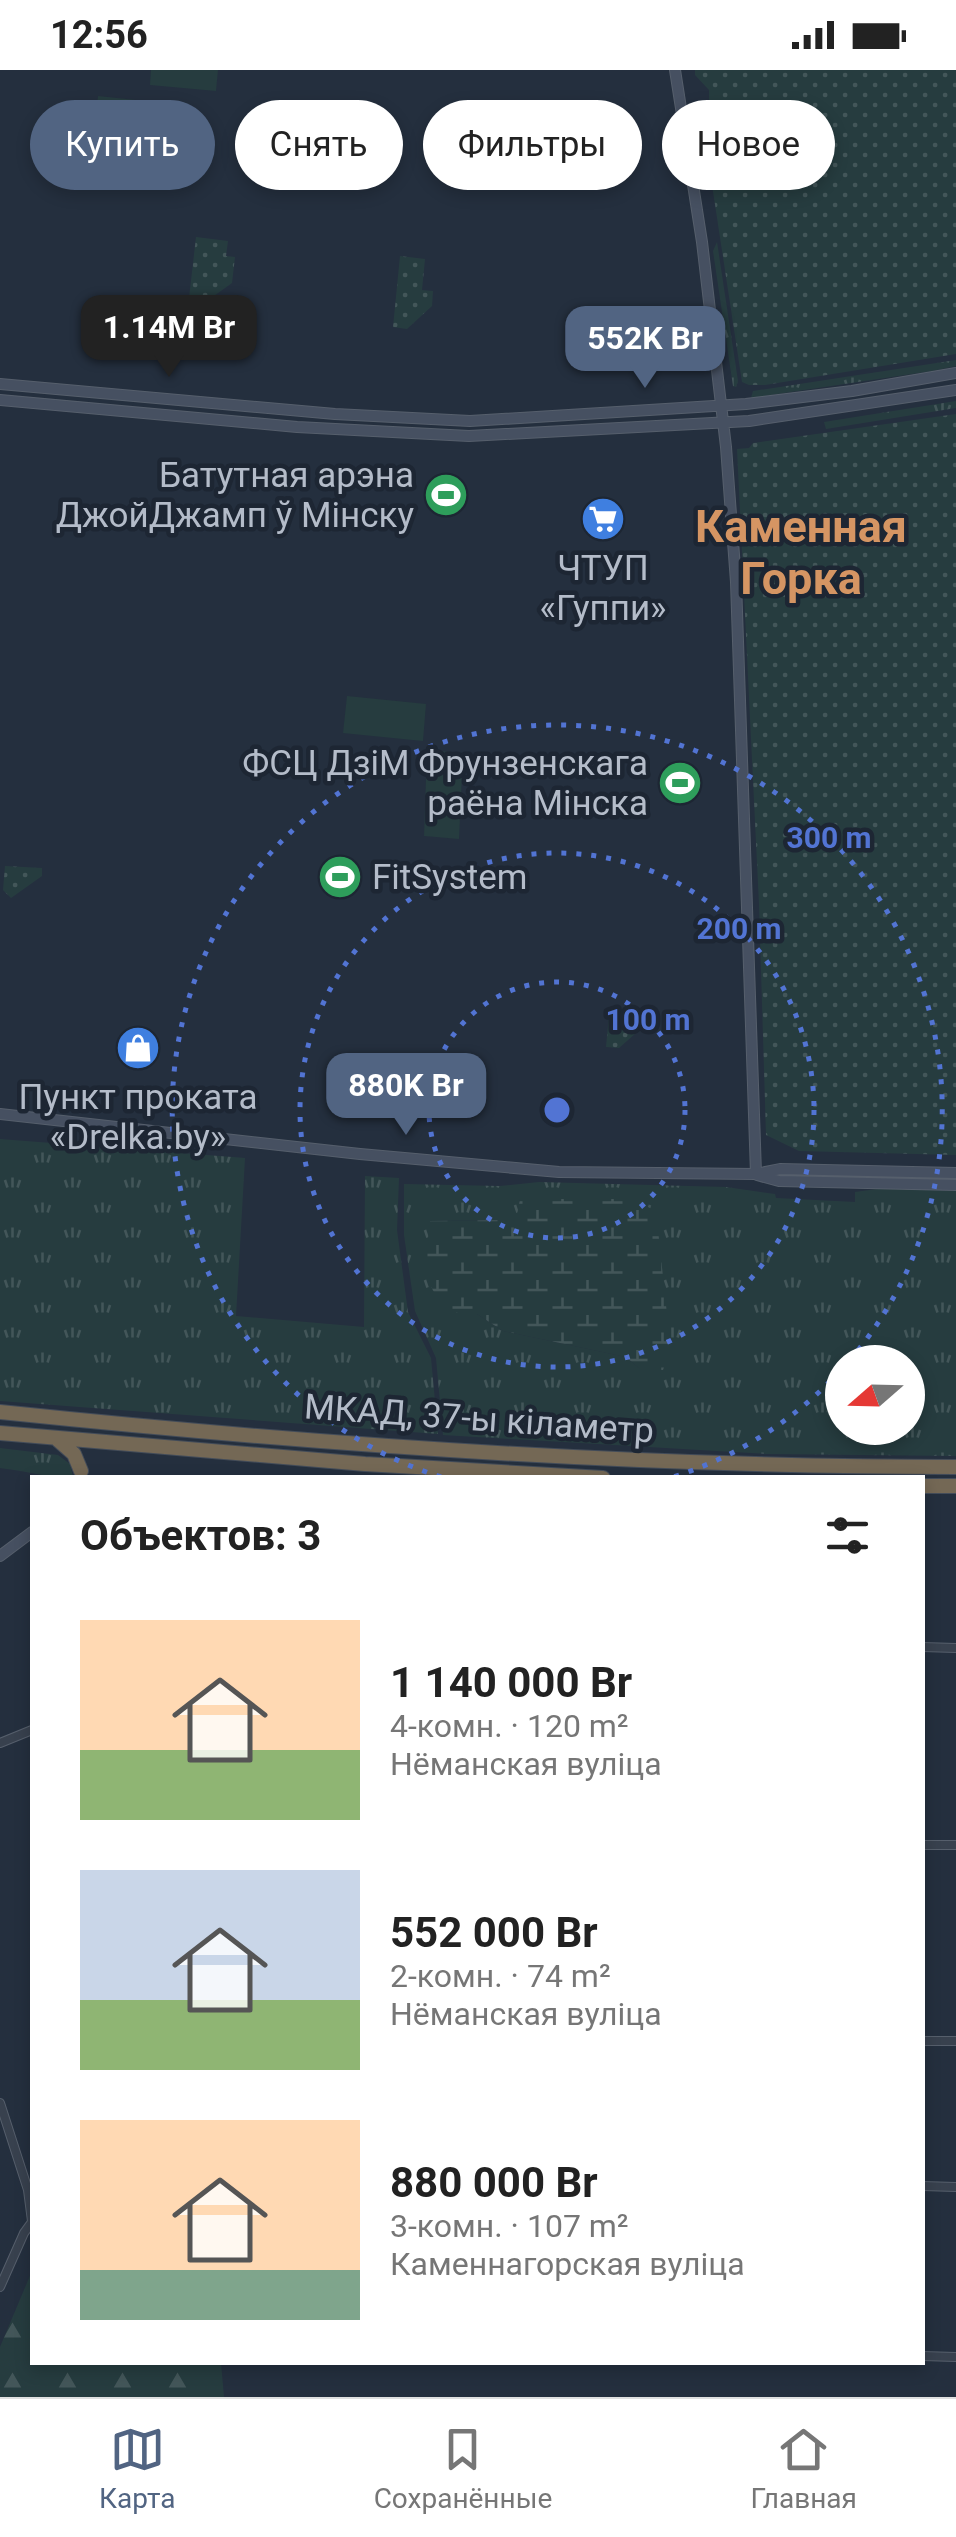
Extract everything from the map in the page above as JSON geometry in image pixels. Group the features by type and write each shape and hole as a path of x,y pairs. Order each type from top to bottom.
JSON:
{"highway":[{"name":"МКАД, 37-ы кіламетр","path":"0,1412 565,1455 780,1467 956,1467"},
{"name":"МКАД, 37-ы кіламетр","path":"0,1433 104,1444 559,1475"},
{"path":"57,1439 74,1454 81,1474"},
{"path":"81,1474 88,1454 104,1444"},
{"path":"925,1486 956,1486"}],"main road":[{"path":"674,70 702,242 722,406 736,582 756,1174"},
{"path":"0,384 400,418 520,420 722,406 852,391 956,373"},
{"path":"0,400 297,428 468,436 724,423 815,414 956,390"},
{"path":"398,432 400,418"},
{"path":"0,1114 523,1169 956,1173"},
{"path":"756,1174 779,1182 956,1184"},
{"path":"0,1556 30,1534"}],"street":[{"path":"925,1646 956,1648"},
{"path":"0,1742 30,1731"},
{"path":"925,1845 956,1845"},
{"path":"925,2041 956,2041"},
{"path":"0,2103 30,2206"},
{"path":"925,2186 956,2187"},
{"path":"0,2287 30,2224"},
{"path":"925,2356 956,2357"}],"green space":[{"path":"151,70 218,70 216,91 150,85"},
{"path":"695,70 956,70 956,354 765,385 742,382 713,190 835,190 835,100 709,100 709,90"},
{"path":"98,96 136,100 98,100"},
{"path":"196,237 228,241 226,256 235,257 232,283 197,308 188,307"},
{"path":"717,242 738,381 736,387 713,251"},
{"path":"400,256 425,259 422,290 433,291 432,306 407,329 393,327"},
{"path":"956,360 956,366 932,371 751,398 753,391"},
{"path":"956,401 956,408 826,429 824,422"},
{"path":"956,414 956,1155 799,1151 766,1135 737,449 749,448 753,443"},
{"path":"347,696 426,704 423,741 343,733"},
{"path":"427,750 463,753 459,839 424,836"},
{"path":"5,866 42,868 42,876 11,898 3,890"},
{"path":"609,1015 623,1016 636,1033 619,1048 606,1047"},
{"path":"0,1139 245,1158 236,1316 364,1327 365,1176 399,1178 397,1230 408,1312 431,1358 438,1434 0,1401"},
{"path":"539,1182 726,1187 775,1194 776,1198 855,1202 855,1192 884,1188 956,1191 956,1456 767,1454 443,1435 436,1358 415,1311 404,1235 404,1184 500,1186","holes":["520,1199 640,1369 626,1357 503,1331 477,1314 431,1221 517,1220"]},
{"path":"520,1199 632,1199 656,1211 671,1352 663,1370 640,1369 626,1357 503,1331 477,1314 445,1312 424,1274 430,1221 516,1220"},
{"path":"0,1448 58,1455 70,1464 73,1475 45,1475 0,1468"},
{"path":"30,2276 30,2365 221,2365 224,2397 0,2397 0,2347"}],"place":[{"name":"Батутная арэна ДжойДжамп ў Мінску","path":"446,495"},
{"name":"ЧТУП «Гуппи»","path":"603,519"},
{"name":"ФСЦ ДзіМ Фрунзенскага раёна Мінска","path":"680,783"},
{"name":"FitSystem","path":"340,877"},
{"name":"Пункт проката «Drelka.by»","path":"138,1048"}],"district":[{"name":"Каменная Горка","path":"801,552"}]}
